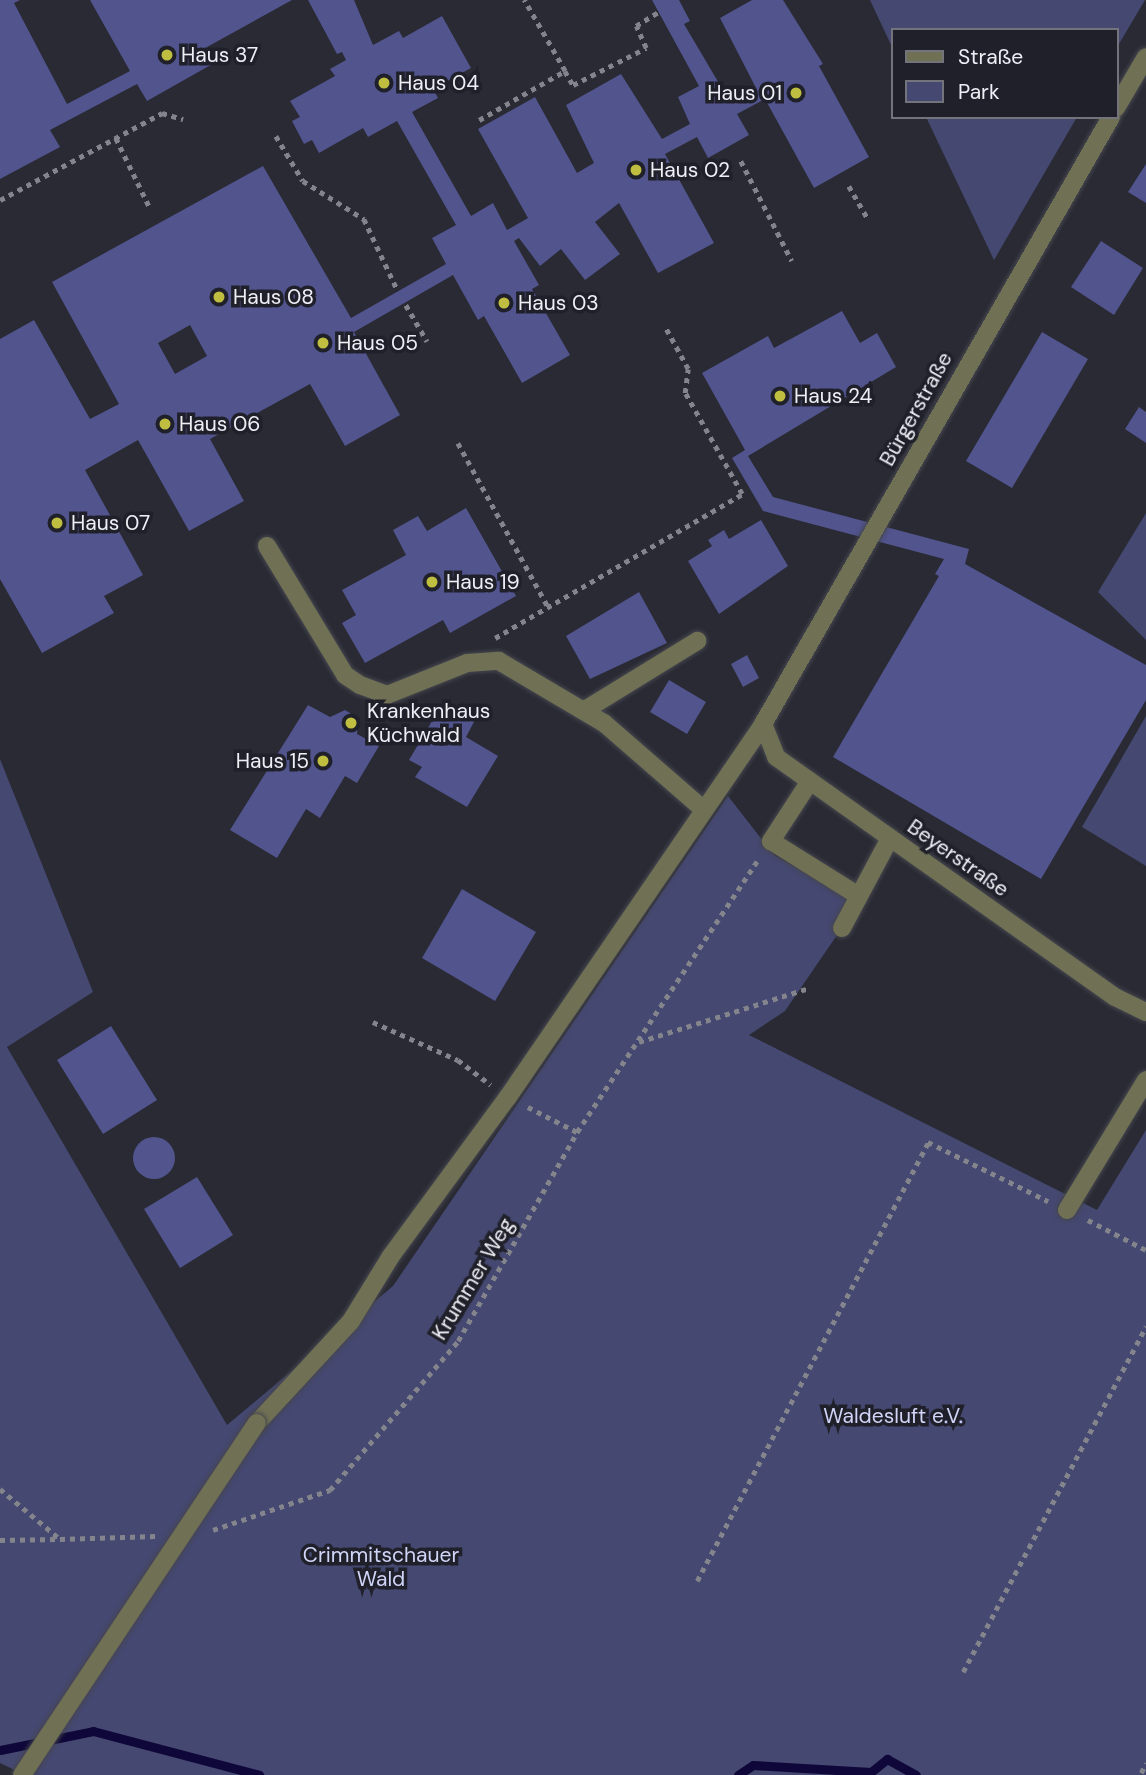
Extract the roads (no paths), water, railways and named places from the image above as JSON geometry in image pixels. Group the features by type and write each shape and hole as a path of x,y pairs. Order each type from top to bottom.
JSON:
{"street":[{"path":"1118,105 1146,57"},
{"name":"Bürgerstraße","path":"22,1775 257,1423 351,1321 391,1256 508,1097 763,724 1110,119"},
{"path":"267,546 345,675 360,685 387,695 447,669 491,659 585,710 703,809"},
{"path":"585,710 697,641"},
{"name":"Beyerstraße","path":"763,724 776,757 1115,997 1146,1012"},
{"path":"810,781 771,841 857,895"},
{"path":"842,928 857,895 890,838"},
{"path":"1067,1210 1146,1080"}],"waterway":[{"path":"0,1750 93,1731 259,1775"},
{"path":"738,1775 753,1765 871,1772 887,1759 916,1775"}],"place":[{"name":"Haus 37","path":"167,55"},
{"name":"Haus 04","path":"384,83"},
{"name":"Haus 01","path":"796,93"},
{"name":"Haus 02","path":"636,170"},
{"name":"Haus 08","path":"219,297"},
{"name":"Haus 03","path":"504,303"},
{"name":"Haus 05","path":"323,343"},
{"name":"Haus 24","path":"780,396"},
{"name":"Haus 06","path":"165,424"},
{"name":"Haus 07","path":"57,523"},
{"name":"Haus 19","path":"432,582"},
{"name":"Krankenhaus Küchwald","path":"351,723"},
{"name":"Haus 15","path":"323,761"}],"park label":[{"name":"Waldesluft e.V.","path":"893,1416"},
{"name":"Crimmitschauer Wald","path":"381,1567"}]}
